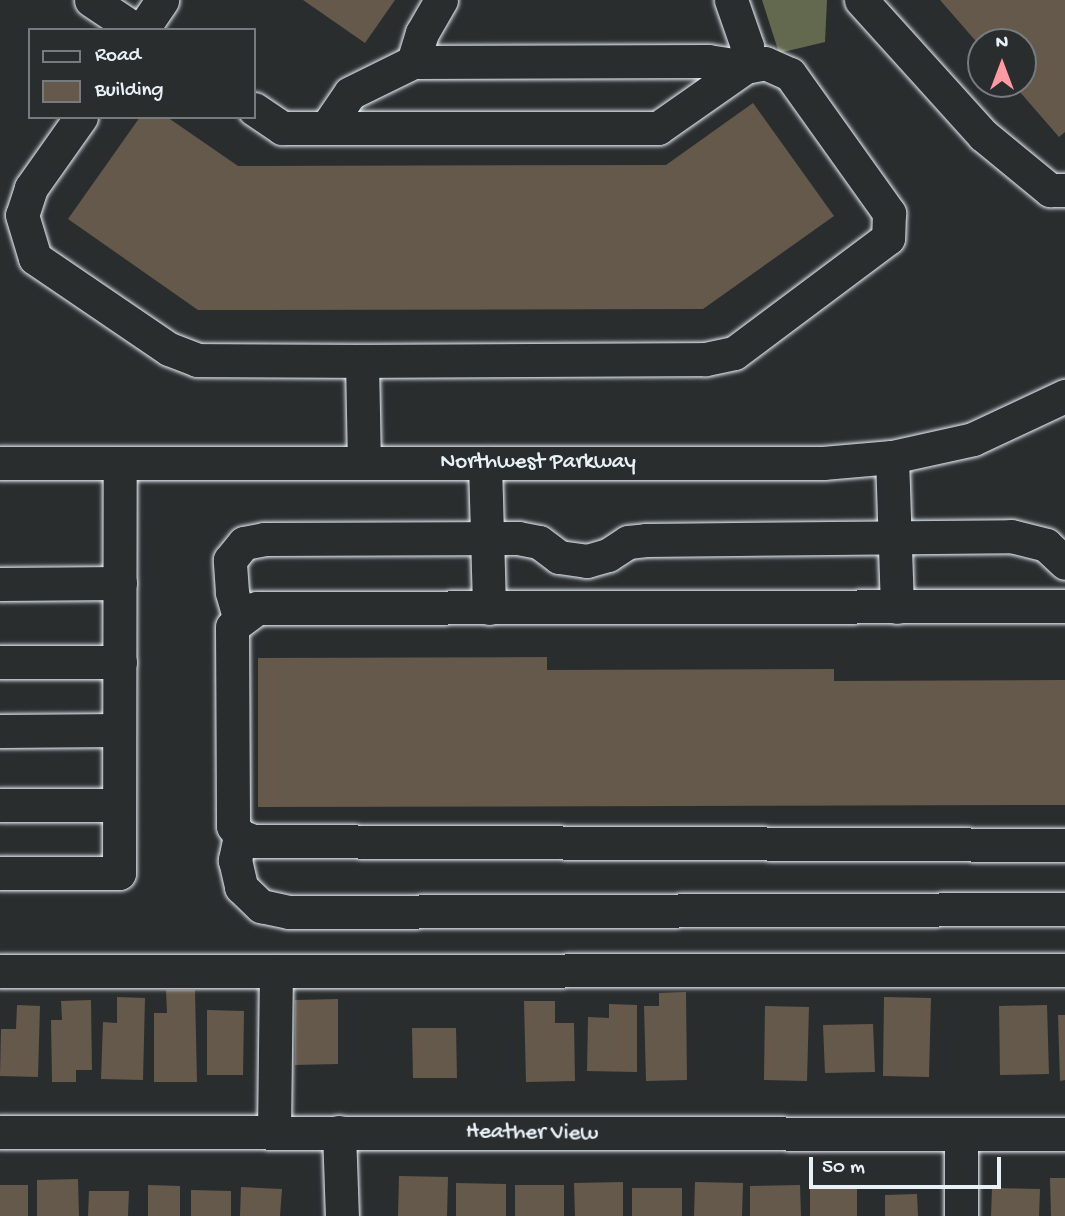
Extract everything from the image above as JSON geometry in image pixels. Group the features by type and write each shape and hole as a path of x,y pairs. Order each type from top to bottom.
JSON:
{"street":[{"path":"91,0 133,28"},
{"path":"143,28 162,0"},
{"path":"413,62 422,33 441,0"},
{"path":"256,110 282,128 658,128 744,67 747,46 732,0"},
{"path":"861,0 983,135 1050,190 1065,190"},
{"path":"80,119 31,188 22,215 35,258 169,349 197,360 705,359 734,354 888,238 888,213 790,74 765,63 744,67 708,61 413,62 350,93 326,128"},
{"path":"362,361 364,463"},
{"name":"Northwest Parkway","path":"0,463 823,463 891,457 973,439 1061,406"},
{"path":"891,457 897,607"},
{"path":"0,873 119,873 120,463"},
{"path":"485,463 489,608"},
{"path":"239,617 232,592 230,559 244,543 264,539 487,538 539,542 559,556 587,561 608,555 628,542 894,534 1011,536 1046,545 1065,563"},
{"path":"0,584 120,583"},
{"path":"1065,606 257,608 239,617 232,626 233,826 240,836 267,841 1065,845"},
{"path":"0,662 120,662"},
{"path":"0,731 119,730"},
{"path":"0,805 119,805"},
{"path":"240,836 234,860 241,887 261,906 289,912 1065,909"},
{"path":"0,971 1065,970"},
{"path":"274,1132 276,971"},
{"name":"Heather View","path":"0,1132 1065,1134"},
{"path":"339,1132 342,1216"},
{"path":"961,1134 961,1216"}],"green space":[{"path":"762,0 827,0 825,42 779,53"}],"building":[{"path":"303,0 395,0 365,43"},
{"path":"940,0 1065,0 1065,132 1059,137 1025,98 1037,98 1037,28 967,28 967,31"},
{"path":"753,103 834,216 703,309 198,310 68,219 139,119 170,119 238,166 666,165"},
{"path":"547,657 547,670 834,669 834,681 1065,680 1065,805 258,807 258,658"},
{"path":"166,990 195,990 197,1082 154,1082 154,1013 167,1013"},
{"path":"686,992 687,1080 646,1081 644,1006 659,1006 659,993"},
{"path":"117,997 145,998 143,1080 101,1079 103,1022 117,1023"},
{"path":"884,997 931,998 929,1077 883,1076"},
{"path":"338,999 338,1064 295,1065 295,1000"},
{"path":"91,1000 92,1070 76,1070 76,1082 52,1082 51,1020 62,1020 61,1001"},
{"path":"524,1001 555,1001 555,1023 574,1023 575,1081 526,1082"},
{"path":"609,1004 637,1005 637,1072 587,1071 588,1017 609,1018"},
{"path":"17,1005 40,1006 38,1077 0,1076 1,1029 16,1029"},
{"path":"1047,1005 1049,1074 1000,1075 999,1006"},
{"path":"765,1006 809,1007 807,1081 764,1080"},
{"path":"207,1010 244,1011 243,1075 207,1075"},
{"path":"1058,1015 1065,1015 1065,1080 1060,1081"},
{"path":"873,1024 875,1072 825,1073 823,1025"},
{"path":"412,1028 456,1028 457,1078 413,1078"},
{"path":"399,1176 448,1177 447,1216 398,1216"},
{"path":"1050,1178 1065,1178 1065,1216 1051,1216"},
{"path":"78,1179 79,1216 37,1216 37,1180"},
{"path":"623,1182 623,1216 575,1216 574,1183"},
{"path":"695,1182 743,1183 742,1216 694,1216"},
{"path":"456,1183 506,1184 506,1216 456,1216"},
{"path":"0,1185 28,1185 28,1216 0,1216"},
{"path":"148,1185 180,1186 180,1216 148,1216"},
{"path":"515,1185 564,1185 564,1216 515,1216"},
{"path":"800,1185 801,1216 750,1216 750,1186"},
{"path":"241,1187 282,1189 280,1216 240,1216"},
{"path":"632,1188 682,1188 682,1216 632,1216"},
{"path":"810,1188 857,1189 857,1216 810,1216"},
{"path":"992,1188 1040,1189 1039,1216 991,1216"},
{"path":"191,1190 231,1191 231,1216 191,1216"},
{"path":"89,1191 129,1191 128,1216 88,1216"},
{"path":"917,1194 918,1216 885,1216 885,1195"}]}
